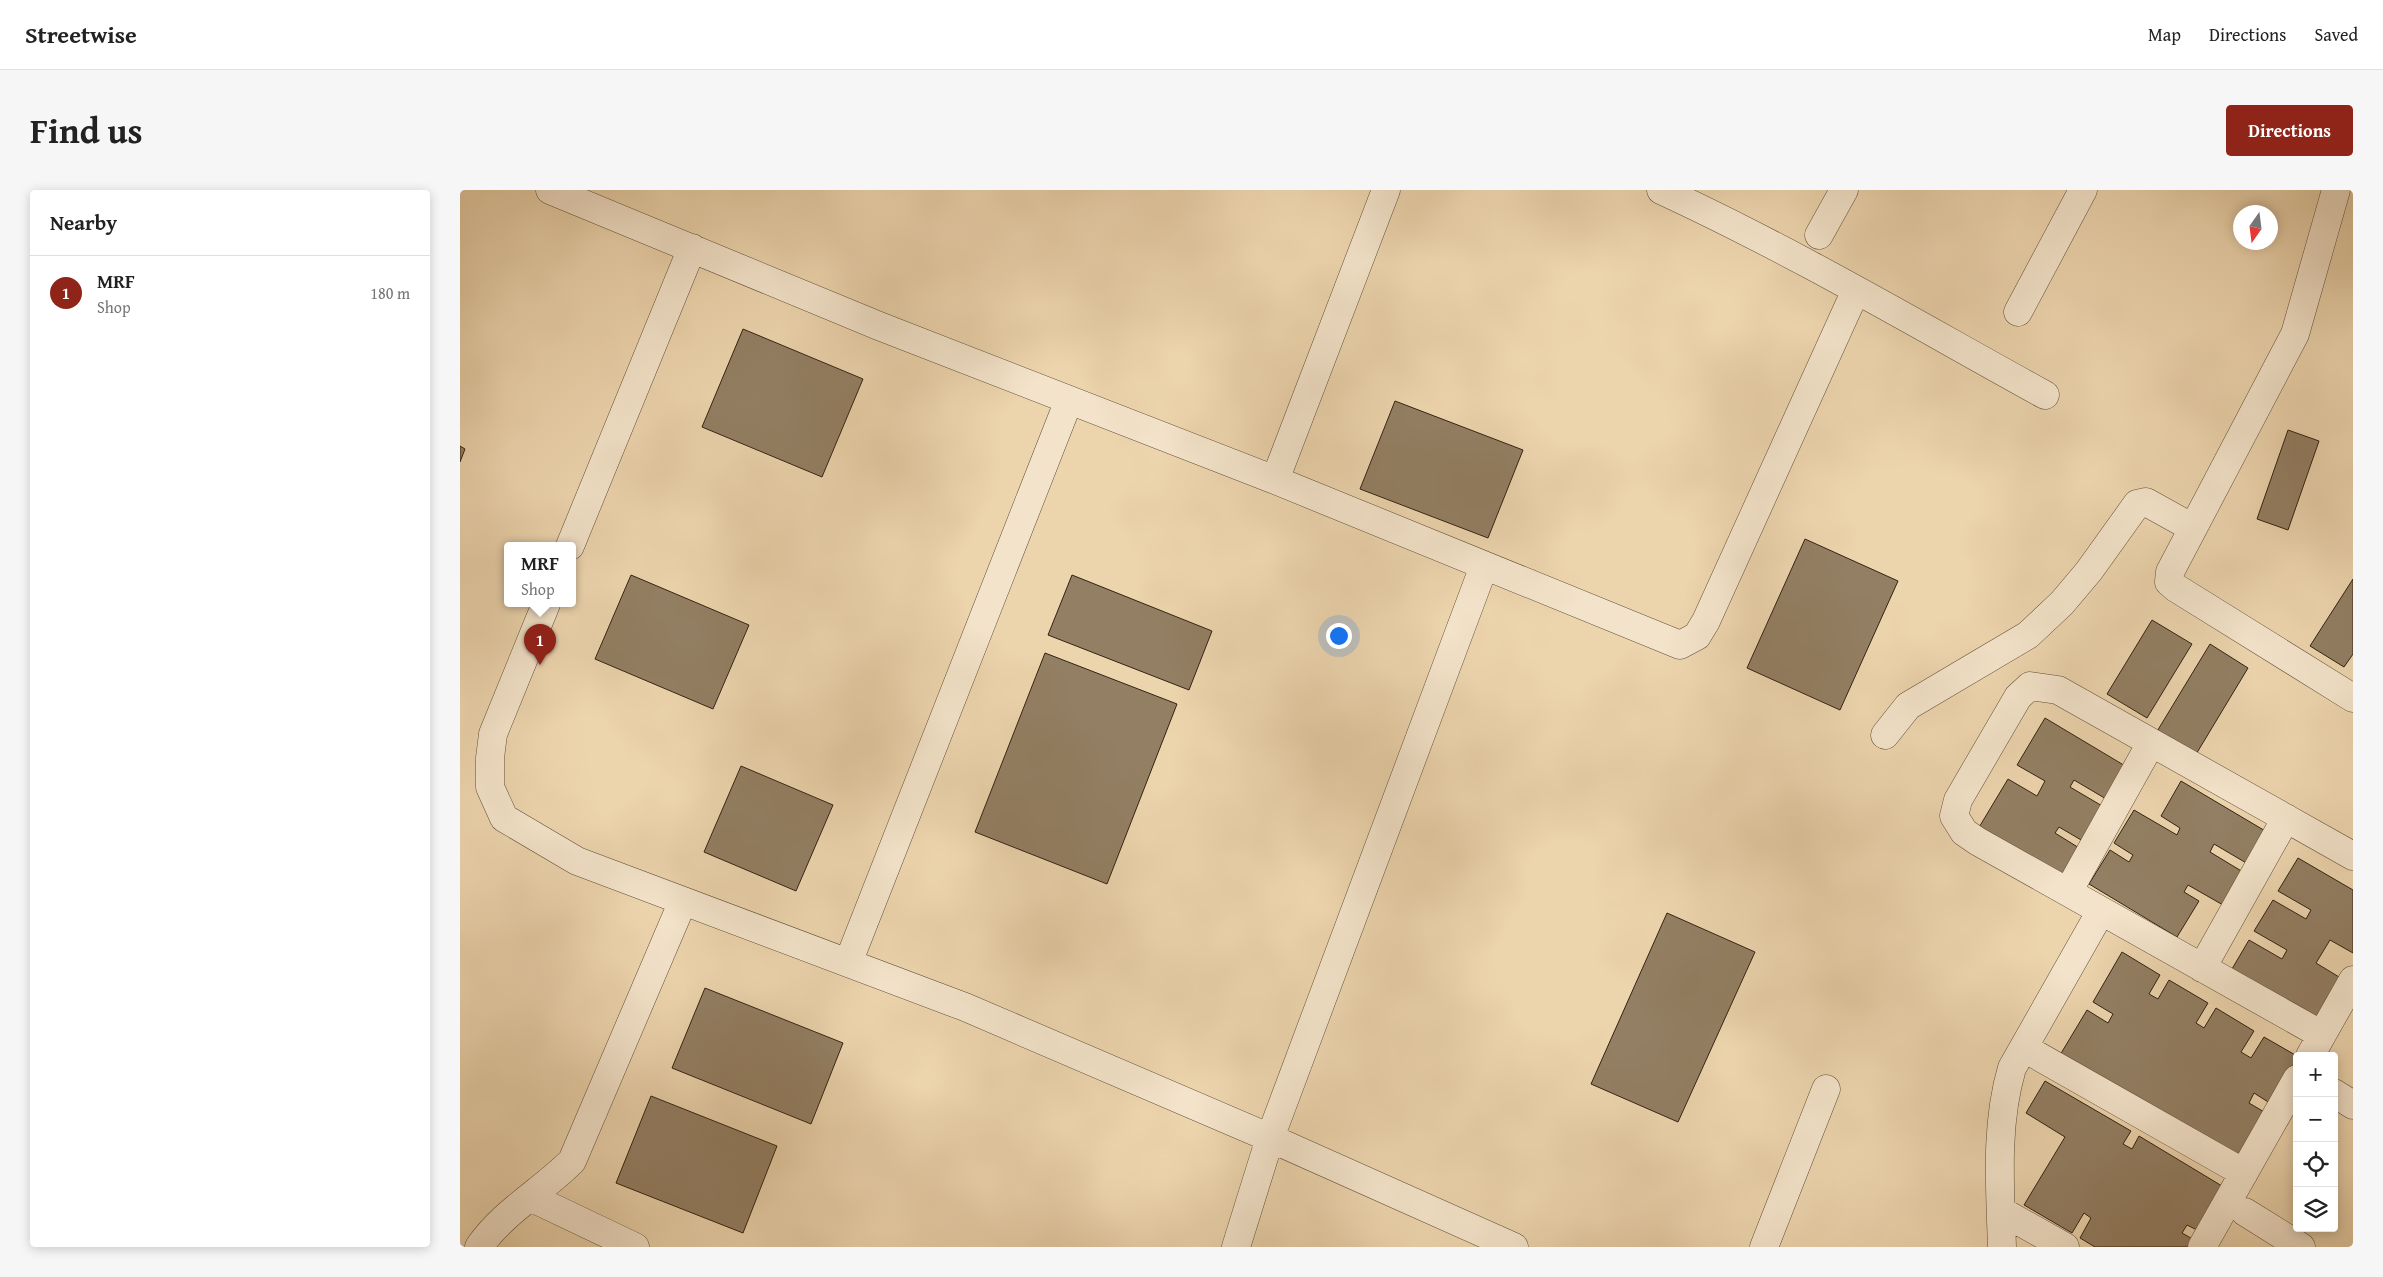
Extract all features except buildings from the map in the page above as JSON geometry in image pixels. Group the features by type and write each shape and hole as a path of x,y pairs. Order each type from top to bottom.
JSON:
{"street":[{"path":"550,190 879,326 1275,480 1680,645 1697,636 1706,621 1856,290"},
{"path":"1275,480 1386,190"},
{"path":"1661,190 1704,210 1856,290 2045,395"},
{"path":"1820,235 1844,190"},
{"path":"2018,312 2084,190"},
{"path":"2336,190 2295,334 2170,572 2169,582 2353,698"},
{"path":"572,542 692,248"},
{"path":"848,963 1069,400"},
{"path":"1885,736 1908,706 2028,635 2062,604 2084,578 2137,504 2146,502 2193,528"},
{"path":"1236,1247 1270,1138 1484,566"},
{"path":"545,607 493,734 490,758 490,787 504,818 577,862 964,1006 1270,1138 1514,1247"},
{"path":"2353,856 2058,690 2030,686 2018,697 1958,800 1954,816 1964,832 2202,968 2316,1045 2353,980"},
{"path":"2068,892 2151,743"},
{"path":"2202,968 2286,818"},
{"path":"479,1247 487,1236 530,1197 553,1180 572,1161 683,901"},
{"path":"2002,1247 2001,1126 2004,1096 2012,1068 2101,911"},
{"path":"2024,1048 2244,1173"},
{"path":"2202,1247 2293,1086"},
{"path":"1764,1247 1826,1089"},
{"path":"2338,1096 2353,1105"},
{"path":"530,1197 635,1247"},
{"path":"2001,1211 2065,1247"},
{"path":"2245,1212 2301,1247"}],"place":[{"name":"MRF","path":"540,665"}]}
